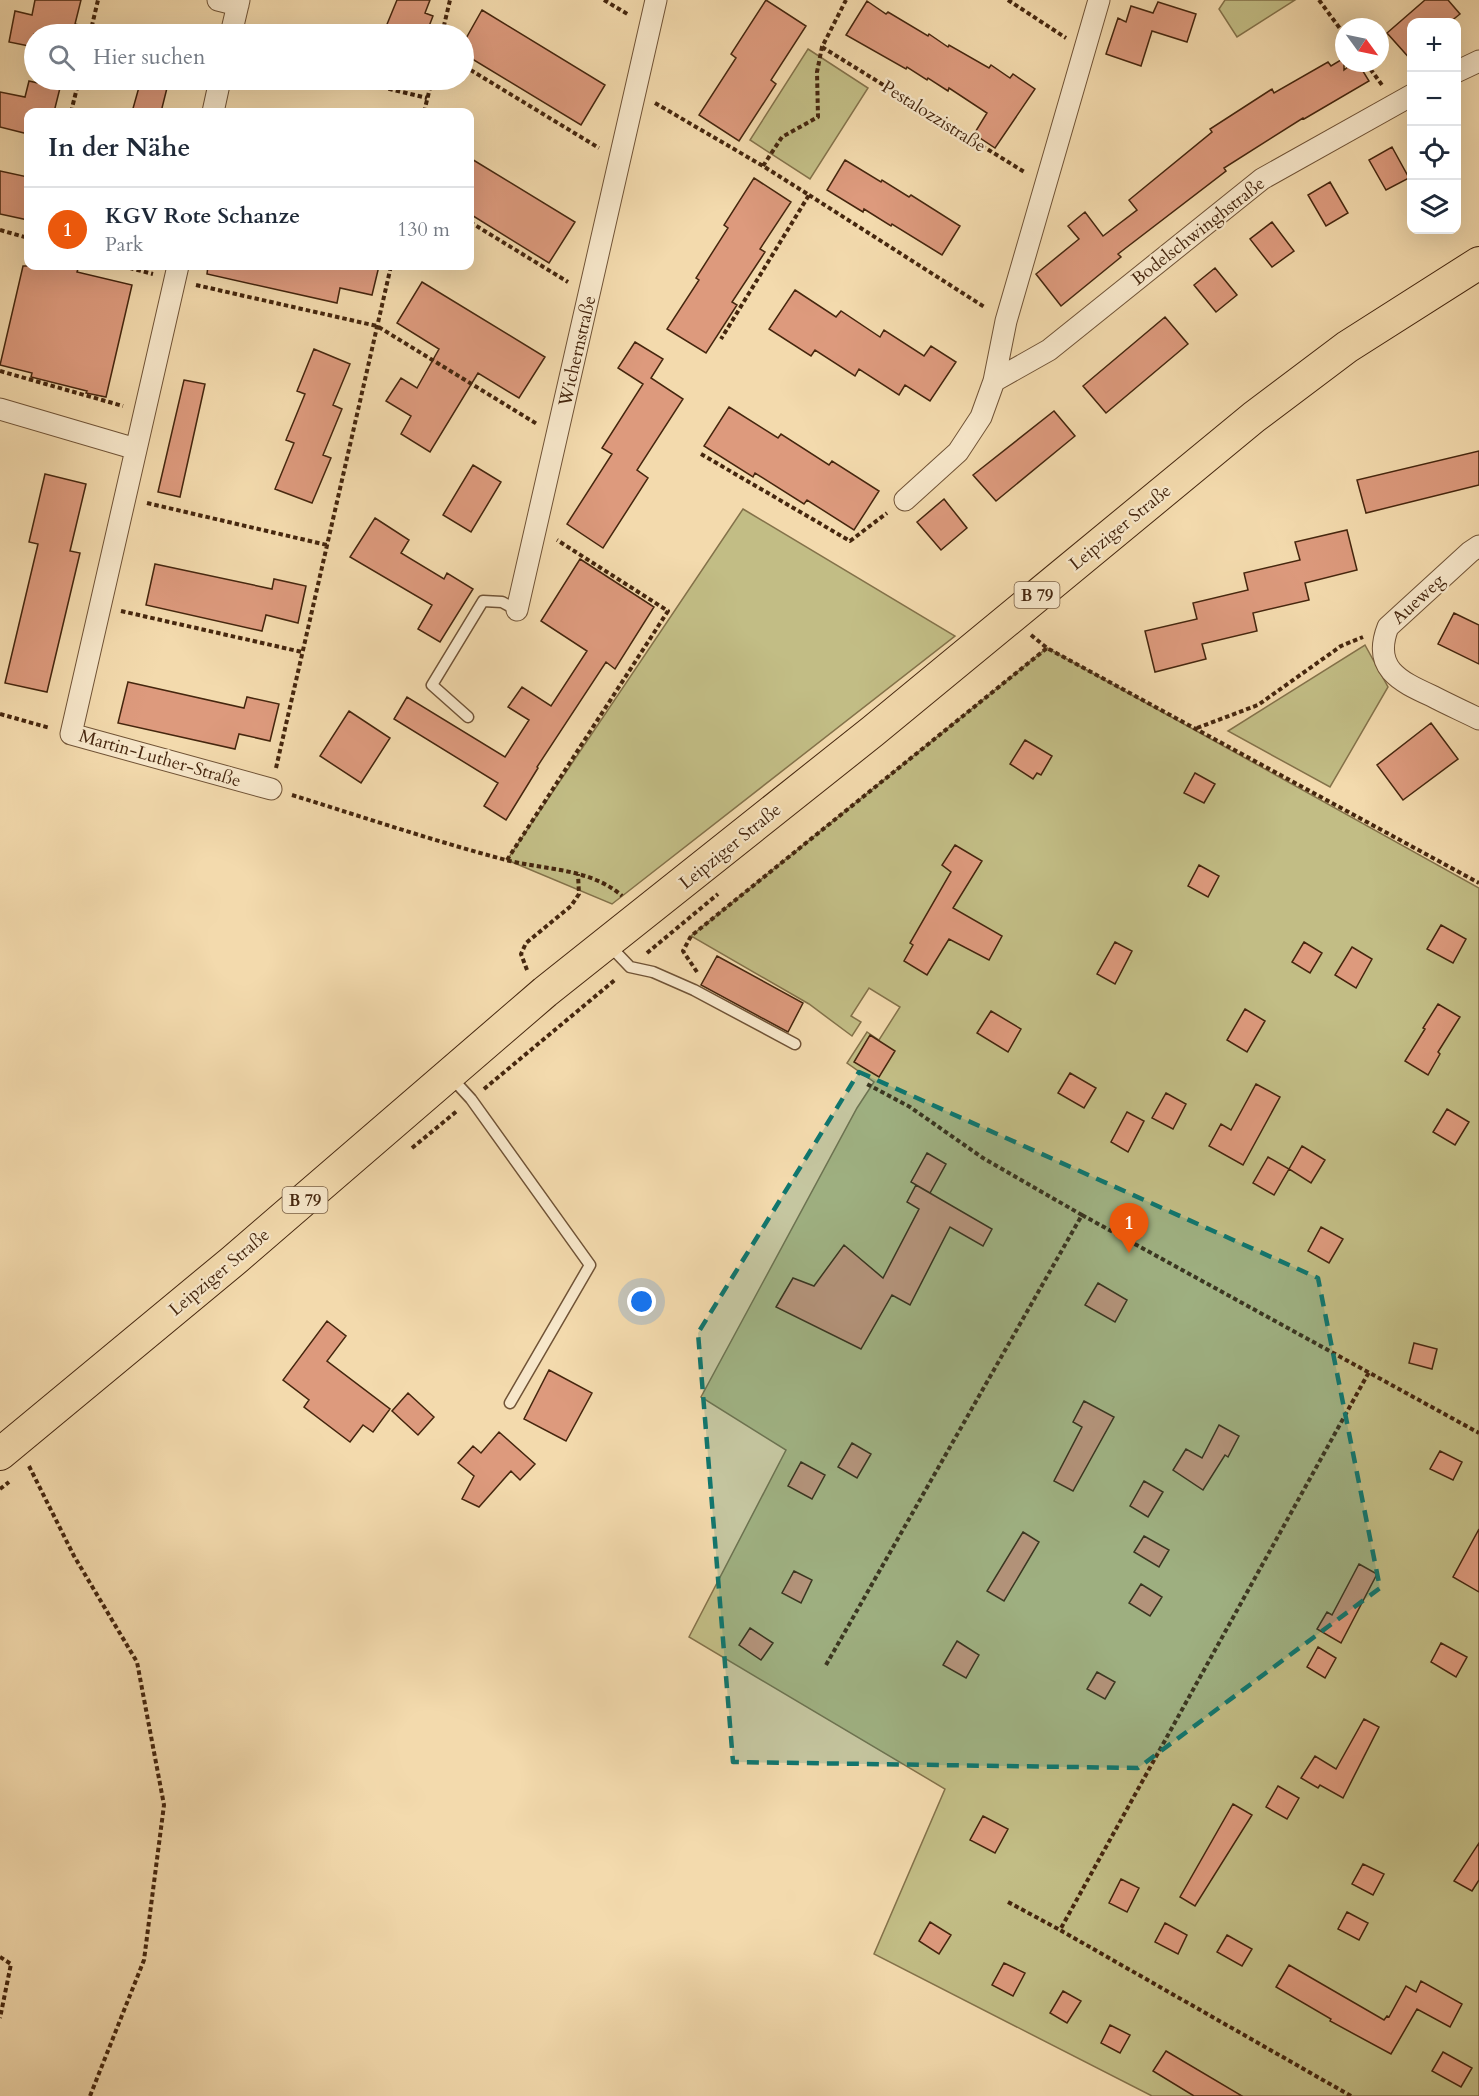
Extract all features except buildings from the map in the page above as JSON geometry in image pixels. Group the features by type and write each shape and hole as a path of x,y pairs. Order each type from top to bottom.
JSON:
{"main road":[{"name":"Leipziger Straße","path":"5,1449 233,1261 450,1076 544,992 873,731 1254,417 1347,347 1479,263"}],"street":[{"name":"Wichernstraße","path":"517,610 637,92 656,0"},
{"path":"905,500 958,452 981,417 994,381 1006,321 1099,0"},
{"path":"231,2 231,24"},
{"path":"1461,70 1479,61"},
{"path":"214,108 218,90"},
{"name":"Bodelschwinghstraße","path":"994,381 1049,350 1262,179 1403,99"},
{"name":"Martin-Luther-Straße","path":"176,273 71,734 271,789"},
{"path":"0,409 136,449"},
{"name":"Aueweg","path":"1479,546 1388,627 1382,643 1386,663 1399,681 1479,719"}],"lane":[{"path":"468,717 432,685 483,601 502,602 517,610"},
{"path":"607,942 630,967 653,972 694,990 795,1044"},
{"path":"450,1076 471,1099 590,1265 510,1403"}],"path":[{"path":"92,24 98,0"},
{"path":"444,24 450,0"},
{"path":"764,166 782,137 818,117 817,72 822,46 846,0"},
{"path":"1008,0 1084,50"},
{"path":"1319,0 1335,22"},
{"name":"Pestalozzistraße","path":"822,46 1046,185"},
{"path":"474,72 621,161"},
{"path":"1374,72 1403,99"},
{"path":"72,108 76,90"},
{"path":"394,90 427,98"},
{"path":"425,108 429,90"},
{"path":"637,92 764,166 1006,321"},
{"path":"722,339 809,195"},
{"path":"474,224 590,295"},
{"path":"0,230 24,237"},
{"path":"153,270 176,273 377,326 557,436"},
{"path":"390,270 271,789 507,860 578,874 609,884 642,916"},
{"path":"0,370 145,412"},
{"path":"701,454 850,541 905,500"},
{"path":"125,498 327,545"},
{"path":"507,860 668,611 536,527"},
{"path":"100,606 302,652"},
{"path":"1197,728 1258,705 1341,646 1388,627"},
{"path":"694,990 700,976 683,951 692,936 1047,648 1479,883"},
{"path":"0,714 71,734"},
{"path":"544,992 528,974 520,954 526,943 571,906 579,894 578,874"},
{"path":"865,1083 910,1107 993,1164 1082,1215 1479,1433"},
{"path":"826,1665 1082,1215"},
{"path":"1060,1930 1369,1371"},
{"path":"5,1449 29,1465 74,1556 137,1662 164,1805 144,1960 90,2096"},
{"path":"1008,1902 1351,2096"},
{"path":"0,1957 11,1964 0,2018"}],"highlighted area":[{"path":"859,1072 1318,1278 1380,1588 1138,1768 733,1762 698,1333"}],"shaded area":[{"path":"1225,0 1295,0 1237,37 1219,9"},
{"path":"808,49 868,88 810,179 750,140"},
{"path":"743,509 955,636 612,904 507,860"},
{"path":"1365,645 1388,687 1330,787 1228,731"},
{"path":"1047,648 1479,888 1479,2096 1152,2096 874,1954 945,1789 689,1637 786,1450 701,1397 857,1108 874,1082 847,1063 867,1032 879,1040 900,1007 869,988 851,1016 861,1022 852,1036 809,1004 691,936"}],"place":[{"name":"KGV Rote Schanze","path":"1129,1253"}]}
